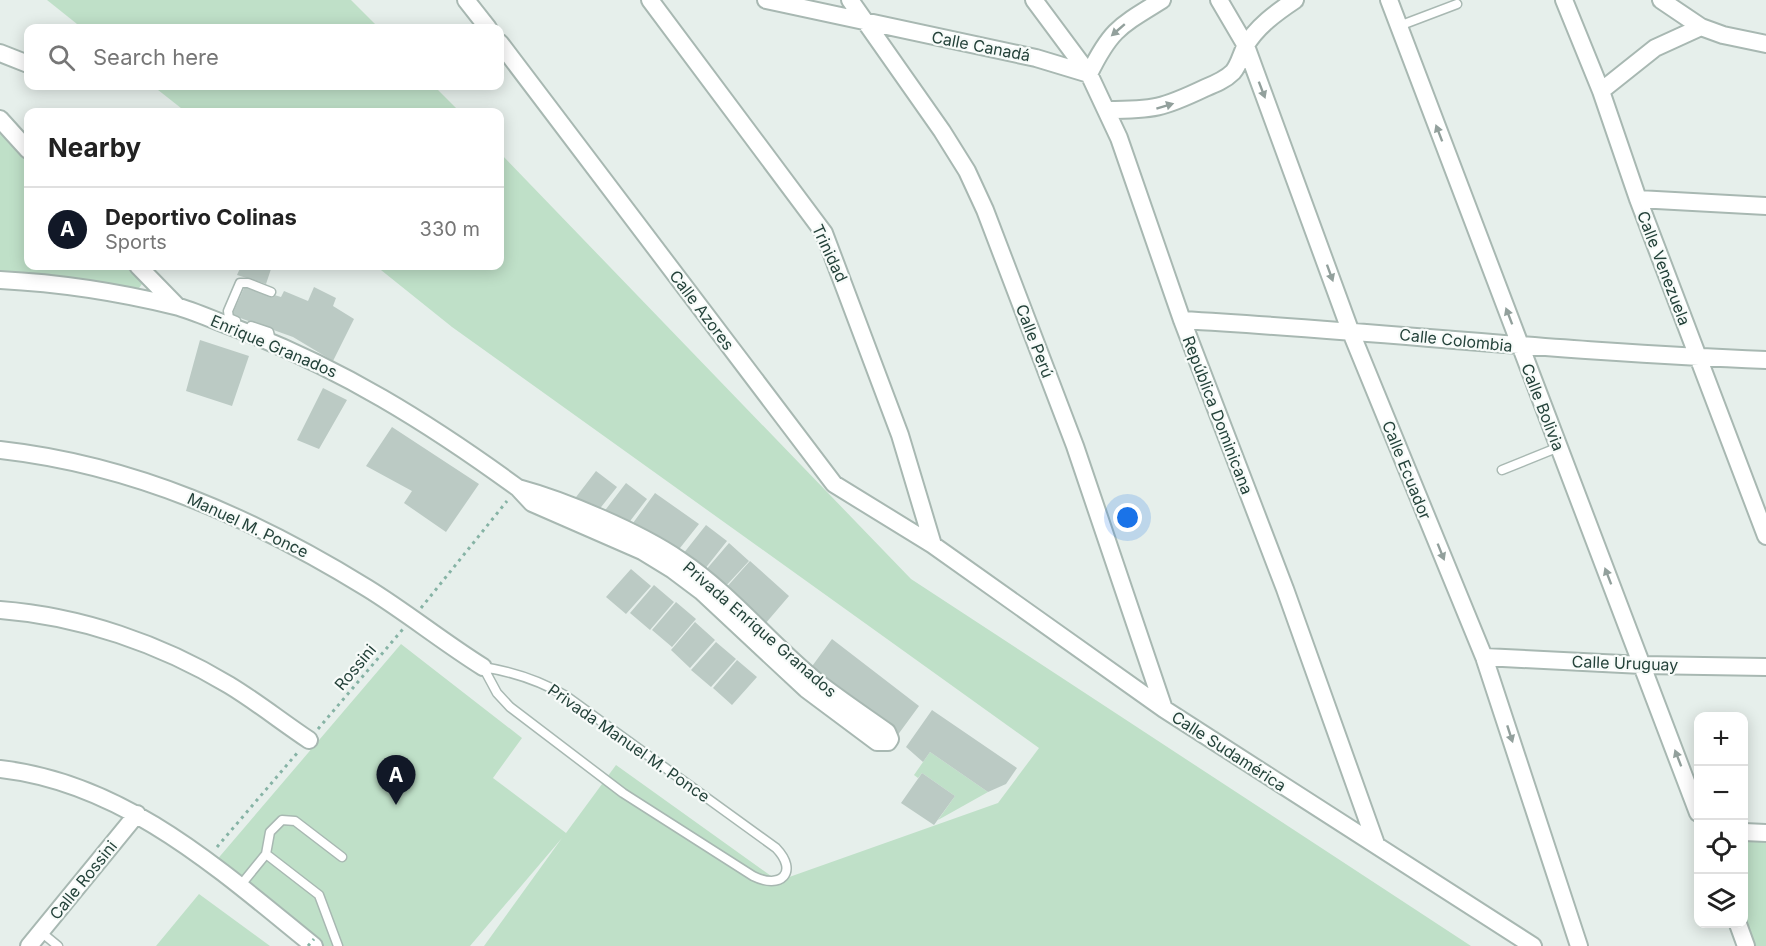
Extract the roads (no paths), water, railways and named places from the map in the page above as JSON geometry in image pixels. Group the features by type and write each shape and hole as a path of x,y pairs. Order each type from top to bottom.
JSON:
{"street":[{"path":"466,0 485,24"},
{"name":"Trinidad","path":"650,0 824,233 900,435 933,545"},
{"name":"Calle Canadá","path":"766,0 868,24 1036,58 1089,74"},
{"name":"Calle Perú","path":"850,0 949,141 967,171 985,210 1075,446 1164,709"},
{"name":"República Dominicana","path":"1034,0 1089,74 1107,110 1182,320 1285,589 1376,844"},
{"path":"1089,74 1106,41 1119,27 1162,0"},
{"name":"Calle Ecuador","path":"1219,0 1246,46 1350,330 1484,657 1579,946"},
{"path":"1107,110 1150,110 1168,106 1223,80 1234,71 1246,46 1272,16 1295,0"},
{"name":"Calle Bolivia","path":"1389,0 1694,802"},
{"name":"Calle Venezuela","path":"1564,0 1601,91 1638,199 1763,517 1766,536"},
{"path":"1661,0 1701,27 1766,44"},
{"path":"1601,91 1655,48 1701,27"},
{"name":"Calle Azores","path":"504,48 834,484 933,545"},
{"path":"0,53 24,62"},
{"path":"0,119 24,146"},
{"path":"1638,199 1766,206"},
{"path":"142,270 177,306"},
{"name":"Enrique Granados","path":"0,280 34,282 177,306 271,341 330,368 385,398 448,437 518,488"},
{"name":"Calle Colombia","path":"1182,320 1350,330 1520,347 1766,360"},
{"name":"Manuel M. Ponce","path":"0,450 34,454 114,472 203,501 291,542 411,619"},
{"name":"Privada Enrique Granados","path":"518,488 552,499 647,540 680,560 734,605 817,682 887,732 890,739 888,742 877,742 806,689 701,591 673,570 642,551 532,503 518,488"},
{"name":"Calle Sudamérica","path":"933,545 1164,709 1533,946"},
{"path":"0,610 26,612 102,628 165,653 229,685 309,740"},
{"name":"Privada Manuel M. Ponce","path":"411,619 483,667"},
{"name":"Calle Uruguay","path":"1484,657 1642,665 1766,668"},
{"path":"0,769 18,771 89,790 137,814 207,859 314,943"},
{"name":"Calle Rossini","path":"28,946 137,814"},
{"path":"1748,832 1766,833"},
{"path":"1739,928 1746,946"}],"lane":[{"path":"1399,27 1457,4"},
{"path":"271,292 248,282 240,283 228,315 232,320 269,332 271,341"},
{"path":"1502,470 1559,447"},
{"name":"Privada Manuel M. Ponce","path":"483,667 511,671 538,680 566,696 776,848 786,858 788,869 783,878 775,882 763,881 623,793 510,707 497,693 483,667"},
{"path":"240,886 266,854 270,832 282,820 289,819 342,857"},
{"path":"266,854 319,895 338,946"},
{"path":"41,932 58,946"}],"place":[{"name":"Deportivo Colinas","path":"396,805"}]}
